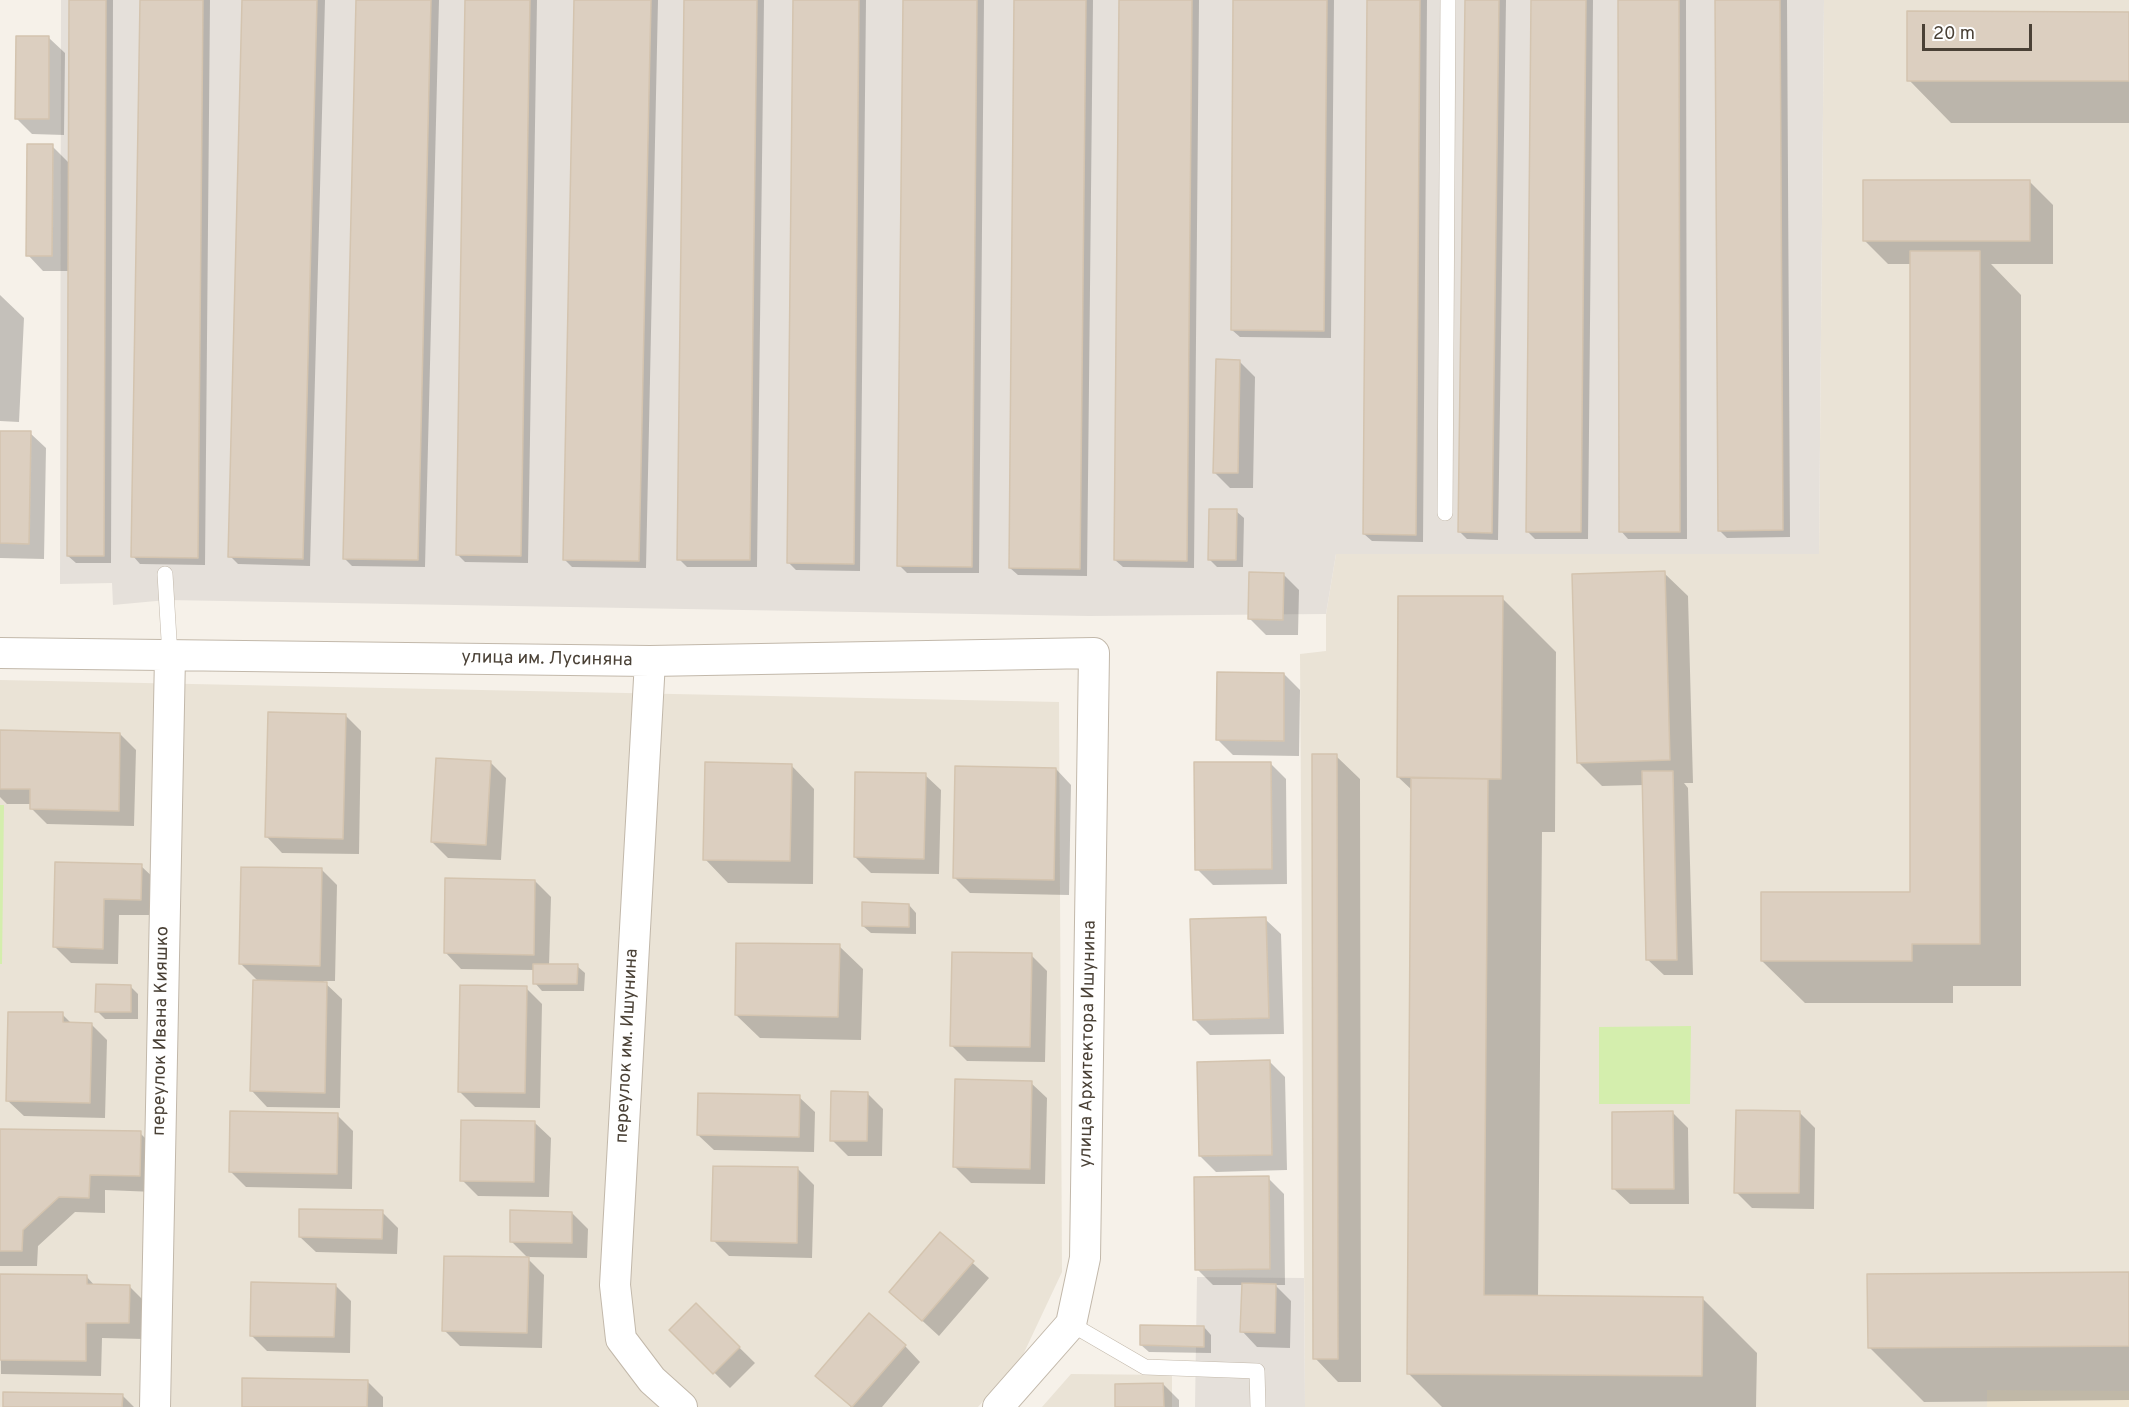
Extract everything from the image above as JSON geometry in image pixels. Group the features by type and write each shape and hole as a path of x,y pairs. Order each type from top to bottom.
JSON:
{"street":[{"name":"улица им. Лусиняна","path":"0,653 650,661 1094,653"},
{"name":"улица Архитектора Ишунина","path":"998,1407 1071,1324 1085,1258 1094,653"},
{"name":"переулок Ивана Кияшко","path":"155,1407 170,656"},
{"name":"переулок им. Ишунина","path":"650,661 615,1285 621,1339 652,1380 682,1407"}],"lane":[{"path":"1445,513 1448,0"},
{"path":"165,574 170,656"},
{"path":"1071,1324 1144,1367 1257,1371 1258,1407"}],"shaded area":[{"path":"61,0 1824,0 1819,554 1336,554 1326,614 1089,616 167,600 113,605 112,583 60,584"},
{"path":"1824,0 2129,0 2129,1407 1305,1407 1300,654 1326,651 1326,614 1336,554 1819,554"},
{"path":"0,680 1059,702 1062,1272 1022,1357 978,1407 0,1407"},
{"path":"1197,1277 1304,1278 1305,1407 1195,1407"},
{"path":"1071,1374 1172,1375 1172,1407 1042,1407"},
{"path":"1987,1390 2129,1391 2129,1407 1987,1407"}],"green space":[{"path":"0,805 4,805 2,964 0,964"},
{"path":"1691,1026 1690,1104 1599,1104 1599,1027"}],"building":[{"path":"69,0 106,0 104,556 67,556"},
{"path":"140,0 203,0 198,558 131,557"},
{"path":"242,0 317,0 303,559 228,557"},
{"path":"356,0 431,0 418,560 343,559"},
{"path":"465,0 530,0 521,556 456,555"},
{"path":"574,0 651,0 639,561 563,560"},
{"path":"684,0 757,0 750,560 677,560"},
{"path":"793,0 859,0 854,564 787,563"},
{"path":"903,0 977,0 972,567 897,566"},
{"path":"1014,0 1086,0 1080,569 1009,568"},
{"path":"1119,0 1192,0 1187,561 1114,560"},
{"path":"1233,0 1327,0 1324,331 1231,330"},
{"path":"1367,0 1420,0 1416,535 1363,534"},
{"path":"1465,0 1499,0 1492,533 1458,532"},
{"path":"1531,0 1586,0 1581,532 1526,532"},
{"path":"1618,0 1679,0 1680,532 1619,532"},
{"path":"1715,0 1780,0 1783,530 1718,531"},
{"path":"1907,11 2129,12 2129,81 1907,81"},
{"path":"16,36 49,36 49,119 15,119"},
{"path":"27,144 53,144 52,256 26,256"},
{"path":"1863,180 2030,180 2030,241 1863,241"},
{"path":"1910,251 1980,251 1980,944 1912,944 1912,961 1761,961 1761,892 1910,892"},
{"path":"1216,359 1240,360 1238,473 1213,473"},
{"path":"0,431 31,431 29,544 0,543"},
{"path":"1209,509 1237,509 1236,560 1208,560"},
{"path":"1665,571 1670,760 1577,763 1572,574"},
{"path":"1249,572 1284,573 1283,620 1248,619"},
{"path":"1398,596 1503,596 1501,779 1397,777"},
{"path":"1217,672 1284,673 1284,741 1216,740"},
{"path":"268,712 346,714 343,839 265,837"},
{"path":"0,730 120,733 119,811 30,809 30,789 0,789"},
{"path":"1312,754 1337,754 1338,1359 1313,1359"},
{"path":"436,758 491,761 486,845 431,842"},
{"path":"705,762 792,764 790,861 703,860"},
{"path":"1194,762 1271,762 1272,869 1195,870"},
{"path":"955,766 1056,768 1054,880 953,878"},
{"path":"1642,771 1673,771 1677,960 1646,960"},
{"path":"855,772 926,773 924,859 854,857"},
{"path":"1411,778 1488,779 1484,1295 1703,1297 1702,1376 1407,1374"},
{"path":"55,862 142,864 141,900 104,899 103,949 53,947"},
{"path":"241,867 322,868 320,966 239,964"},
{"path":"445,878 535,880 534,955 444,953"},
{"path":"862,902 909,904 909,927 862,926"},
{"path":"1266,917 1269,1018 1193,1020 1190,919"},
{"path":"736,943 840,944 838,1017 735,1015"},
{"path":"952,952 1032,953 1030,1047 950,1046"},
{"path":"533,964 578,964 577,984 533,984"},
{"path":"253,980 327,982 325,1093 250,1091"},
{"path":"96,984 131,985 131,1012 95,1012"},
{"path":"460,985 527,986 525,1093 458,1092"},
{"path":"8,1012 63,1012 63,1022 92,1023 90,1103 6,1101"},
{"path":"1270,1060 1272,1155 1199,1156 1197,1062"},
{"path":"955,1079 1032,1081 1030,1169 953,1167"},
{"path":"831,1091 868,1092 867,1141 830,1141"},
{"path":"698,1093 800,1095 799,1137 697,1135"},
{"path":"1736,1110 1800,1111 1799,1193 1734,1193"},
{"path":"230,1111 338,1113 337,1174 229,1172"},
{"path":"1673,1111 1674,1189 1612,1189 1612,1112"},
{"path":"461,1120 535,1121 534,1182 460,1181"},
{"path":"0,1129 141,1131 140,1176 90,1175 89,1198 59,1197 23,1230 22,1251 0,1251"},
{"path":"713,1166 798,1167 797,1243 711,1241"},
{"path":"1269,1176 1270,1269 1195,1270 1194,1177"},
{"path":"299,1209 383,1210 382,1239 299,1237"},
{"path":"510,1210 572,1212 572,1243 510,1242"},
{"path":"940,1232 974,1261 922,1321 889,1292"},
{"path":"444,1256 529,1257 527,1333 442,1331"},
{"path":"2129,1272 2129,1346 1868,1348 1867,1274"},
{"path":"0,1274 87,1275 87,1284 130,1285 129,1323 86,1323 86,1361 0,1360"},
{"path":"251,1282 336,1284 334,1337 250,1336"},
{"path":"1242,1283 1276,1284 1275,1333 1240,1332"},
{"path":"696,1303 740,1347 713,1374 669,1330"},
{"path":"869,1313 906,1345 852,1407 815,1376"},
{"path":"1140,1325 1204,1326 1204,1347 1140,1345"},
{"path":"242,1378 368,1380 367,1407 242,1407"},
{"path":"1163,1383 1164,1407 1115,1407 1115,1384"},
{"path":"3,1392 123,1394 122,1407 3,1407"}]}
